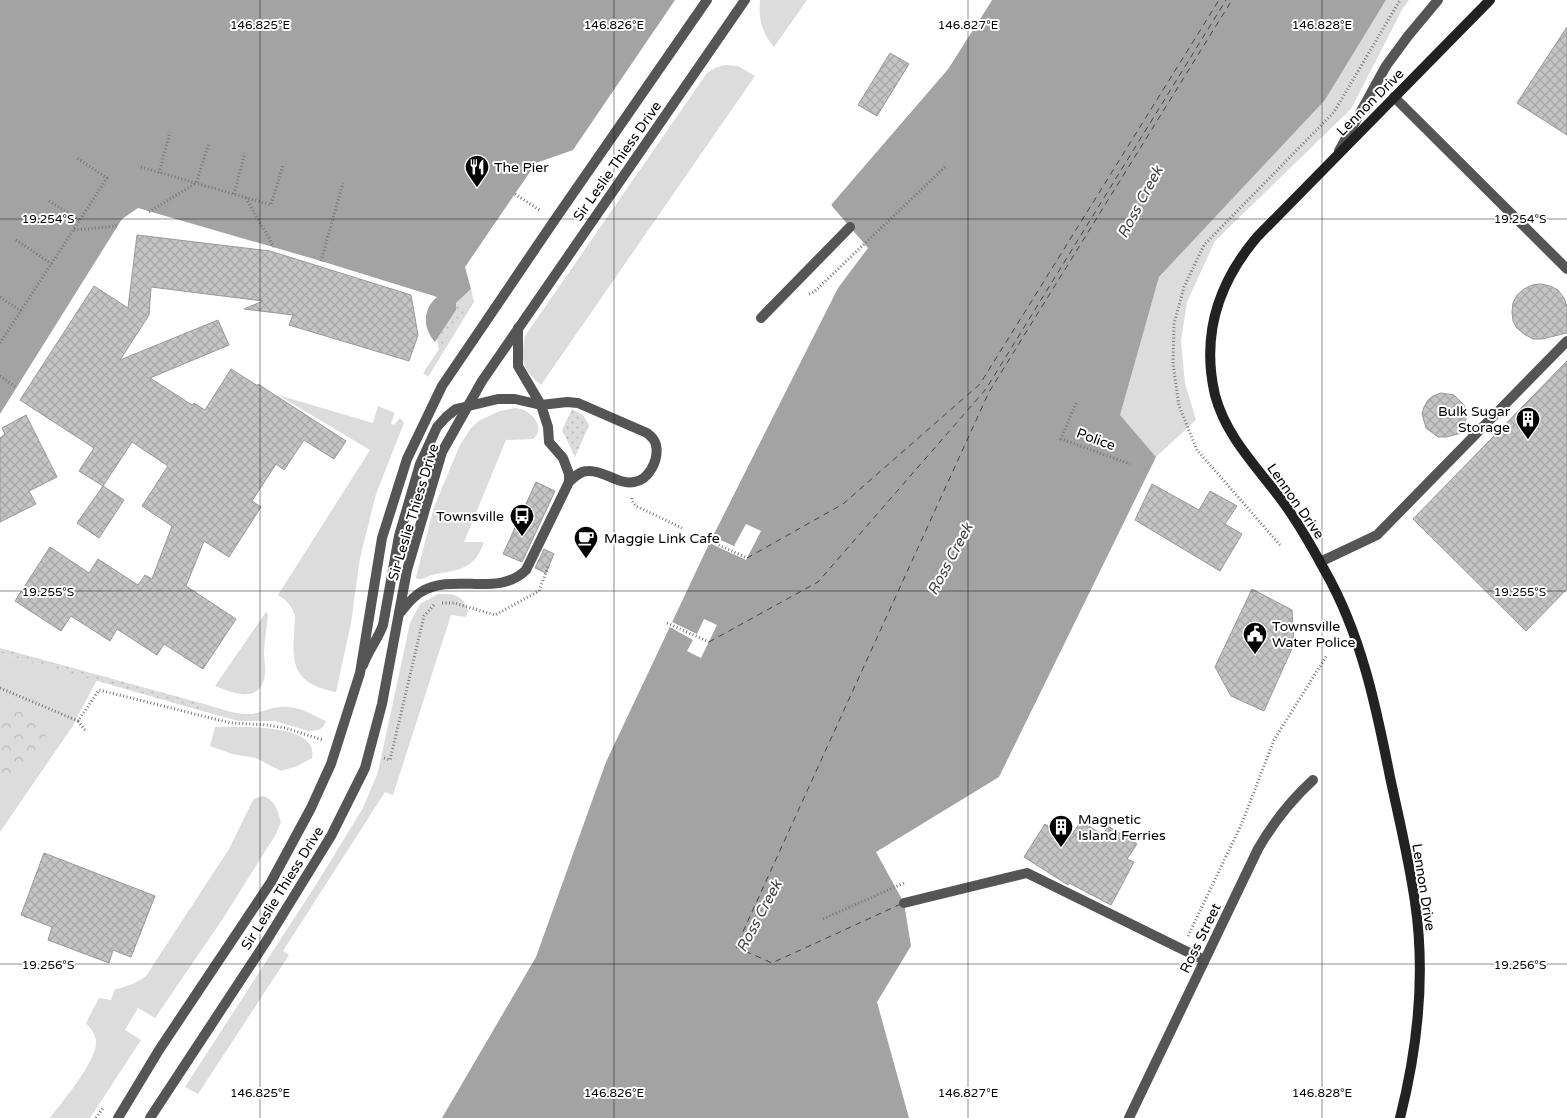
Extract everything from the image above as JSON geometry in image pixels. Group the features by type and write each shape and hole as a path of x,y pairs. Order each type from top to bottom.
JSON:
{"street":[{"name":"Sir Leslie Thiess Drive","path":"118,1118 159,1050 271,882 312,808 331,764 360,673 382,538 407,459 442,386 707,0"},
{"name":"Sir Leslie Thiess Drive","path":"150,1118 267,940 331,836 365,768 382,704 407,570 442,452 482,381 745,0"},
{"path":"1336,157 1386,66 1438,0"},
{"name":"Lennon Drive","path":"1400,1118 1410,1081 1416,1042 1420,1002 1420,961 1415,901 1370,684 1343,607 1307,538 1284,504 1228,430 1216,397 1210,344 1217,305 1234,268 1257,237 1490,0"},
{"path":"1394,97 1567,269"},
{"path":"761,318 850,228"},
{"path":"399,614 422,591 434,586 498,583 515,579 521,575 526,570 568,482 569,474 563,458 549,442 548,426 541,405 518,366 518,328"},
{"path":"1320,562 1376,535 1384,529 1567,341"},
{"path":"360,673 366,656 379,636 383,625 399,536 420,464 438,427 446,417 456,409 498,399 521,400 541,405 567,402 578,403 648,432 654,439 656,455 648,475 642,480 624,482 590,470 583,472 568,482"},
{"name":"Ross Street","path":"1129,1118 1268,831 1295,797 1313,780"},
{"path":"904,903 1027,873 1204,960"}],"path":[{"path":"159,173 170,132"},
{"path":"149,212 196,184 209,143"},
{"path":"234,194 245,153"},
{"path":"0,343 108,178 77,158"},
{"path":"142,167 271,205 283,165"},
{"path":"805,296 814,292 946,166"},
{"path":"321,261 343,184"},
{"path":"515,194 541,211"},
{"path":"246,198 274,247"},
{"path":"49,201 80,220"},
{"path":"74,230 118,226"},
{"path":"16,240 52,264"},
{"path":"0,297 21,311"},
{"path":"0,376 16,387"},
{"name":"Police","path":"1076,403 1061,439 1130,464"},
{"path":"633,482 632,501 636,506 682,528"},
{"path":"706,539 747,558"},
{"path":"368,755 390,760 424,616 436,603 454,603 494,615 540,591 548,567"},
{"path":"667,623 709,642"},
{"path":"1181,949 1242,823 1274,740 1327,655"},
{"path":"0,688 78,721 85,730"},
{"path":"78,721 99,690 231,723 285,728 337,745"},
{"path":"823,919 904,882"}],"green space":[{"path":"760,0 807,0 774,47 766,36 762,25"},
{"path":"1386,0 1409,0 1403,8 1351,109 1215,241 1187,302 1181,341 1185,383 1196,420 1156,457 1119,415 1159,277 1325,100"},
{"path":"724,65 738,66 755,76 541,385 526,369 524,363 525,336 707,73"},
{"path":"471,289 474,302 428,377 423,373 468,306 456,303"},
{"path":"456,303 468,306 439,350 437,339 456,310"},
{"path":"278,395 373,423 378,406 395,413 391,423 394,425 400,418 404,423 376,494 360,558 351,623 336,692 320,688 308,682 301,675 296,666 294,656 295,616 289,604 278,595 370,450"},
{"path":"515,408 527,412 535,419 538,424 537,434 533,439 506,440 464,542 484,542 480,551 471,562 460,569 417,579 434,507 460,445 471,428 480,420 500,411"},
{"path":"572,409 583,415 589,425 575,457 562,430"},
{"path":"438,594 457,596 466,605 468,611 466,617 451,615 393,795 385,792 283,951 289,955 198,1094 185,1087 317,883 363,808 378,772 410,623 420,604"},
{"path":"266,612 268,615 264,649 265,672 262,684 258,690 245,694 215,686"},
{"path":"0,648 204,704 202,711 0,653"},
{"path":"0,653 97,680 72,727 0,832"},
{"path":"204,704 245,714 279,707 294,708 326,721 319,730 308,731 275,721 239,721 202,711"},
{"path":"0,705 37,717 50,745 0,782"},
{"path":"215,727 257,727 291,732 303,738 311,746 312,758 297,766 281,771 256,758 232,754 210,746"},
{"path":"262,796 273,803 281,822 276,834 222,920 155,1018 138,1008 125,1030 141,1040 90,1118 50,1118 79,1080 92,1058 96,1040 86,1023 99,998 111,1000 115,989 139,981 146,976 229,849 252,802 254,799"}],"water":[{"path":"0,0 675,0 573,150 536,163 465,267 471,289 456,303 456,310 435,342 428,330 426,318 429,307 437,297 138,208 122,219 0,414"},
{"name":"Ross Creek","path":"992,0 1386,0 1325,100 1159,277 1120,415 1156,457 999,777 876,852 904,903 911,946 877,1002 909,1118 442,1118 536,957 606,762 709,544 838,288 868,248 831,205 948,69"}],"pier":[{"path":"989,0 992,0 948,69 831,204 833,208 828,206 828,203 946,68"},
{"path":"746,524 761,531 746,560 707,542 711,536 734,546"},
{"path":"704,619 717,625 701,658 687,651 693,640 668,626 670,621 697,634"}],"building":[{"path":"1567,27 1567,135 1517,103"},
{"path":"890,53 909,64 877,116 858,105"},
{"path":"137,235 270,251 411,295 418,335 409,361 289,325 293,315 244,309 263,301 151,287 149,315 120,360 218,320 229,345 150,378 192,405 194,403 205,410 231,369 258,386 258,384 346,441 334,459 304,440 284,470 276,464 252,501 261,507 229,557 204,541 186,586 236,619 203,669 164,644 157,655 117,629 110,641 71,616 61,631 15,601 50,547 89,573 98,559 138,585 145,575 152,579 172,526 142,506 168,466 132,442 103,486 79,471 94,448 20,400 94,286 128,308"},
{"path":"1541,284 1558,290 1564,298 1567,306 1567,333 1542,339 1533,339 1517,328 1513,321 1513,303 1517,295 1524,289 1532,285"},
{"name":"Bulk Sugar Storage","path":"1567,361 1567,589 1526,631 1413,519"},
{"path":"1441,393 1454,395 1464,405 1466,419 1462,433 1438,437 1426,428 1422,414 1424,407 1428,400"},
{"path":"26,415 57,477 29,491 36,504 0,522 0,438 5,434 2,428"},
{"path":"536,482 555,491 522,562 503,554"},
{"path":"1152,484 1199,510 1210,491 1237,506 1225,524 1242,534 1220,571 1135,520"},
{"path":"103,486 124,500 99,538 77,523"},
{"path":"544,549 554,554 546,573 535,568"},
{"name":"Townsville Water Police","path":"1252,589 1292,610 1294,644 1264,711 1231,696 1215,667"},
{"path":"1081,821 1103,835 1108,826 1137,844 1127,859 1134,862 1111,905 1069,883 1068,885 1024,857 1045,824 1069,839"},
{"path":"44,853 155,896 131,957 113,950 109,963 48,940 52,927 21,915"}],"ferry route":[{"path":"747,558 843,504 980,384 1219,0"},
{"path":"709,642 818,582 986,389 1226,0"},
{"path":"901,904 772,963 736,947 989,392 1232,0"}],"place":[{"name":"The Pier","path":"477,188"},
{"name":"Bulk Sugar Storage","path":"1528,440"},
{"name":"Townsville","path":"522,537"},
{"name":"Maggie Link Cafe","path":"586,559"},
{"name":"Townsville Water Police","path":"1255,655"},
{"name":"Magnetic Island Ferries","path":"1061,848"}]}
